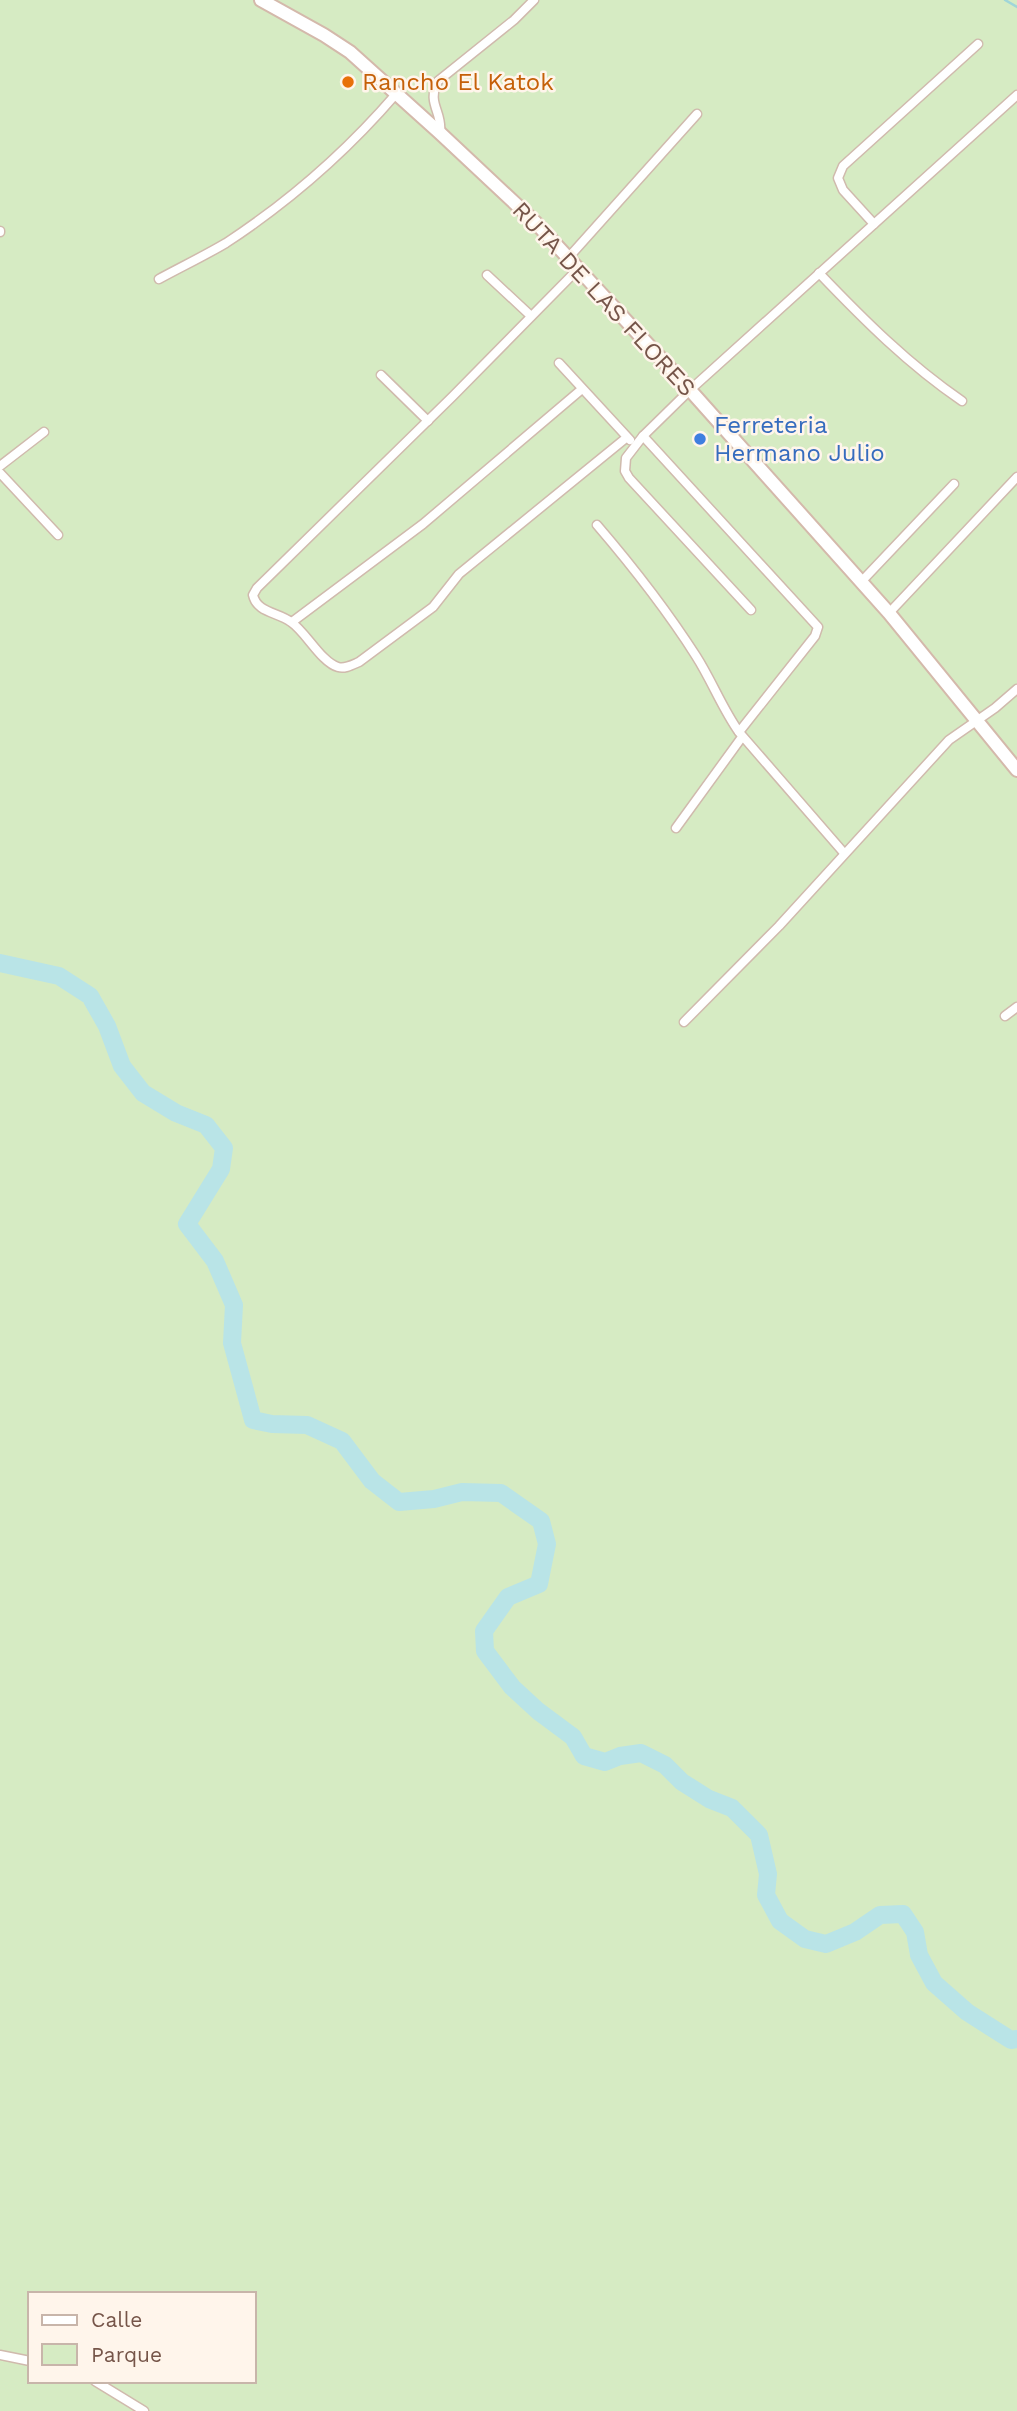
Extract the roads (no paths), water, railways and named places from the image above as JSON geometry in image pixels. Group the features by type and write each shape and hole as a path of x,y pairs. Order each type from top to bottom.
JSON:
{"main road":[{"name":"RUTA DE LAS FLORES","path":"261,0 350,52 440,133 569,257 889,613 1017,770"}],"street":[{"path":"440,133 439,118 432,100 438,81 514,20 534,0"},
{"path":"874,224 843,190 838,178 843,166 978,44"},
{"path":"159,279 225,243 293,195 338,157 396,94"},
{"path":"751,611 629,478 624,464 635,444 690,390 1017,95"},
{"path":"569,257 697,114"},
{"path":"579,268 257,588 253,595 254,602 260,608 292,622 337,667 346,668 359,662 433,607 459,574 626,438"},
{"path":"819,273 872,329 930,380 962,401"},
{"path":"487,275 531,316"},
{"path":"559,363 626,438 635,444"},
{"path":"381,375 428,421"},
{"path":"292,622 423,524 582,389"},
{"path":"0,466 44,432"},
{"path":"643,436 818,627 815,636 741,734 676,828"},
{"path":"0,473 58,535"},
{"path":"889,613 1017,477"},
{"path":"861,582 954,484"},
{"path":"597,526 647,583 681,632 706,671 726,714 741,734 844,853"},
{"path":"684,1022 779,926 948,740 1017,689"},
{"path":"1005,1016 1017,1007"},
{"path":"0,2355 28,2361"},
{"path":"98,2383 144,2411"}],"waterway":[{"path":"1005,0 1017,7"},
{"path":"0,963 59,976 90,996 107,1026 122,1066 143,1093 176,1113 206,1125 224,1148 221,1169 187,1224 215,1261 234,1305 232,1343 253,1420 272,1424 307,1425 342,1441 372,1481 399,1502 434,1499 462,1492 501,1493 541,1521 547,1544 539,1584 508,1597 484,1631 485,1651 512,1687 573,1737 584,1756 605,1762 620,1756 641,1753 665,1765 682,1782 709,1799 732,1808 759,1835 768,1874 766,1895 780,1921 805,1939 826,1944 855,1932 880,1915 903,1914 915,1932 919,1955 934,1983 967,2012 1011,2040 1017,2039"}],"place":[{"name":"Rancho El Katok","path":"348,82"},
{"name":"Ferreteria Hermano Julio","path":"700,439"}]}
